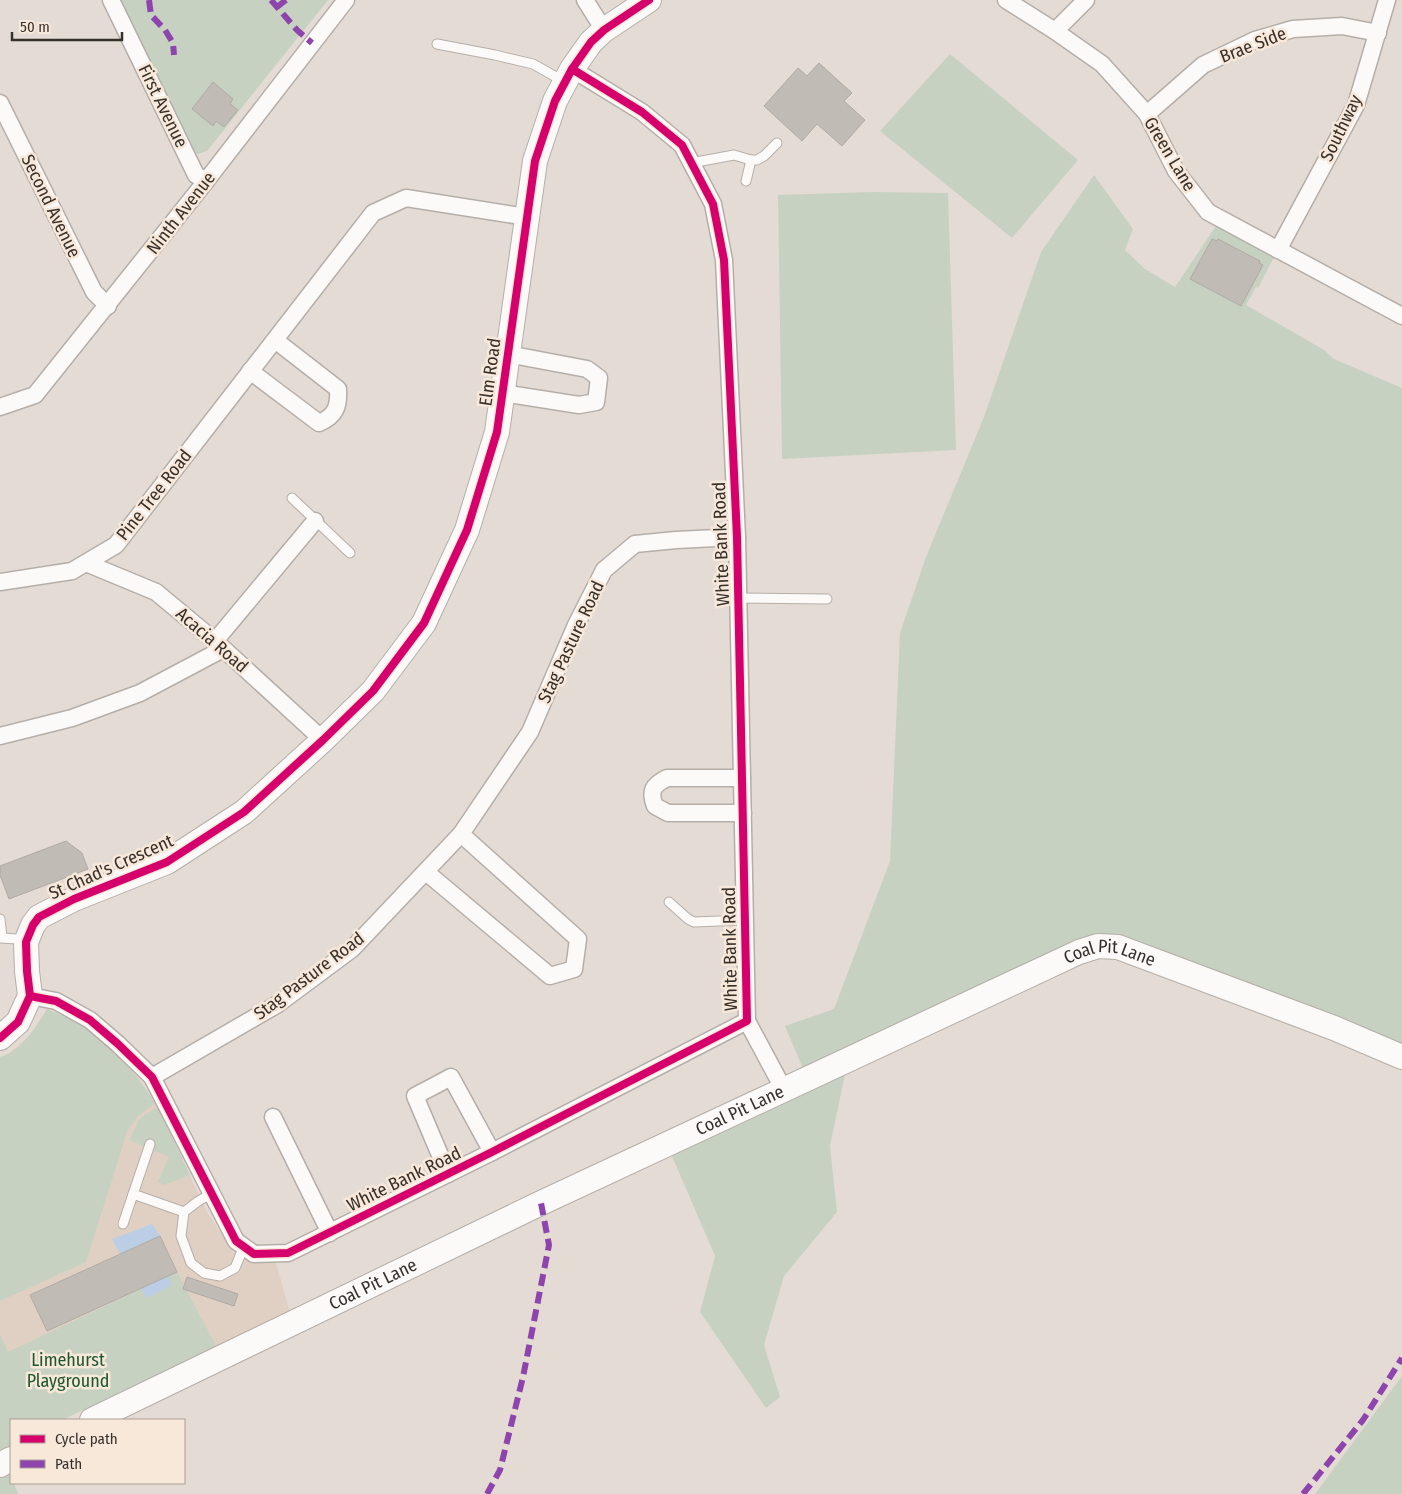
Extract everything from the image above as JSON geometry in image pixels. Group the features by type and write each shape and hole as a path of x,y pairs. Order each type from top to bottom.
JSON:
{"street":[{"name":"First Avenue","path":"111,0 196,174 206,182"},
{"name":"Ninth Avenue","path":"0,407 36,395 206,182 346,0"},
{"path":"586,0 604,30"},
{"name":"Elm Road","path":"323,740 373,691 424,623 467,530 497,432 536,161 555,101 568,76 590,42 604,30 649,0"},
{"name":"Green Lane","path":"1006,0 1102,64 1147,114 1176,171 1208,212 1278,250 1400,310"},
{"path":"1055,31 1086,0"},
{"name":"Southway","path":"1278,250 1356,105 1387,0"},
{"name":"Brae Side","path":"1147,114 1203,65 1255,40 1294,29 1342,26 1378,33"},
{"name":"White Bank Road","path":"244,1246 254,1254 288,1254 747,1021 737,538 724,260 713,204 682,145 642,112 568,76"},
{"name":"Second Avenue","path":"0,103 94,292 108,306"},
{"name":"Pine Tree Road","path":"0,582 72,571 116,545 373,213 406,198 527,217"},
{"path":"250,372 319,422 330,418 338,403 338,389 275,340"},
{"name":"Elm Road","path":"502,393 579,405 596,402 599,378 587,369 508,354"},
{"path":"0,736 72,718 140,693 219,645 315,521"},
{"name":"Stag Pasture Road","path":"152,1077 278,1004 352,949 461,834 530,732 576,625 604,570 635,544 676,540 737,538"},
{"name":"Acacia Road","path":"86,563 156,592 219,645 323,740"},
{"name":"St Chad's Crescent","path":"30,996 26,942 33,925 39,917 74,899 167,862 244,812 323,740"},
{"path":"742,778 667,778 653,789 651,797 655,806 668,813 743,813"},
{"path":"426,872 550,976 574,969 578,939 461,834"},
{"name":"Coal Pit Lane","path":"94,1419 541,1203 1080,952 1098,946 1118,947 1325,1024 1402,1057"},
{"path":"0,1038 18,1022 30,996 56,1001 90,1020 152,1077 236,1241 244,1246"},
{"path":"747,1021 784,1090"},
{"name":"White Bank Road","path":"448,1174 415,1096 451,1077 492,1152"},
{"path":"272,1117 330,1233"}],"lane":[{"path":"437,44 495,54 568,76"},
{"path":"691,163 734,155 757,160 777,143"},
{"path":"746,181 751,160"},
{"path":"292,498 350,553"},
{"path":"738,598 827,599"},
{"path":"669,902 694,922 745,920"},
{"path":"0,919 1,937 26,942"},
{"path":"123,1224 150,1144"},
{"path":"212,1193 184,1212 180,1236 192,1263 204,1273 220,1276 235,1268 244,1246"},
{"path":"133,1194 184,1212"}],"shaded area":[{"path":"47,1009 79,1024 130,1068 158,1107 206,1210 233,1252 254,1262 275,1259 290,1313 216,1346 64,1419 10,1419 10,1446 0,1451 0,1057 7,1055 30,1035"}],"green space":[{"path":"120,0 328,0 207,151 194,155"},
{"path":"950,54 1078,160 1012,238 880,131"},
{"path":"1094,175 1133,229 1125,250 1145,269 1175,287 1218,223 1275,255 1258,288 1256,287 1246,305 1324,350 1334,359 1402,388 1402,1044 1113,937 804,1071 785,1026 834,1009 890,861 900,633 926,557 984,417 1041,252"},
{"path":"872,192 948,193 956,450 782,459 778,195"},
{"path":"47,1009 80,1024 102,1041 131,1070 155,1103 137,1117 127,1132 86,1262 0,1301 0,1057 15,1050 22,1044"},
{"path":"845,1074 830,1146 837,1212 784,1276 764,1345 780,1397 766,1408 700,1312 715,1256 672,1156"},
{"path":"158,1107 190,1175 164,1185 158,1182 169,1157 129,1140 140,1118"},
{"name":"Limehurst Playground","path":"177,1272 216,1346 64,1419 10,1419 10,1446 0,1451 0,1334 8,1352"},
{"path":"1402,1376 1402,1494 1315,1494"},
{"path":"10,1473 10,1484 14,1484 18,1494 0,1494 0,1477"}],"water":[{"path":"152,1224 160,1236 120,1254 112,1239"},
{"path":"168,1276 172,1285 146,1298 141,1288"}],"building":[{"path":"819,63 852,93 844,101 865,120 842,146 817,124 802,141 764,106 798,68 807,76"},
{"path":"213,82 233,99 230,104 238,110 224,127 216,121 213,126 192,109"},
{"path":"1212,239 1217,241 1218,239 1260,261 1259,263 1263,265 1241,306 1190,279"},
{"path":"66,841 82,853 88,869 9,899 0,875 0,866"},
{"path":"160,1236 177,1272 47,1331 30,1295"},
{"path":"187,1277 238,1294 234,1306 183,1289"}],"marked path":[{"path":"149,0 151,15 165,30 173,43 174,55"},
{"path":"271,0 297,30 312,43"},
{"path":"277,7 286,0"},
{"path":"487,1494 500,1470 523,1377 549,1245 541,1203"},
{"path":"1303,1494 1363,1420 1402,1358"}],"cycle path":[{"path":"0,1038 18,1022 30,996 26,942 33,925 39,917 74,899 167,862 244,812 323,740 373,691 424,623 467,530 497,432 535,161 555,101 572,69 591,42 604,30 649,0"},
{"path":"30,996 56,1001 90,1020 152,1077 236,1241 254,1254 288,1253 492,1152 747,1021 737,537 724,260 713,204 682,145 642,112 572,69"}]}
